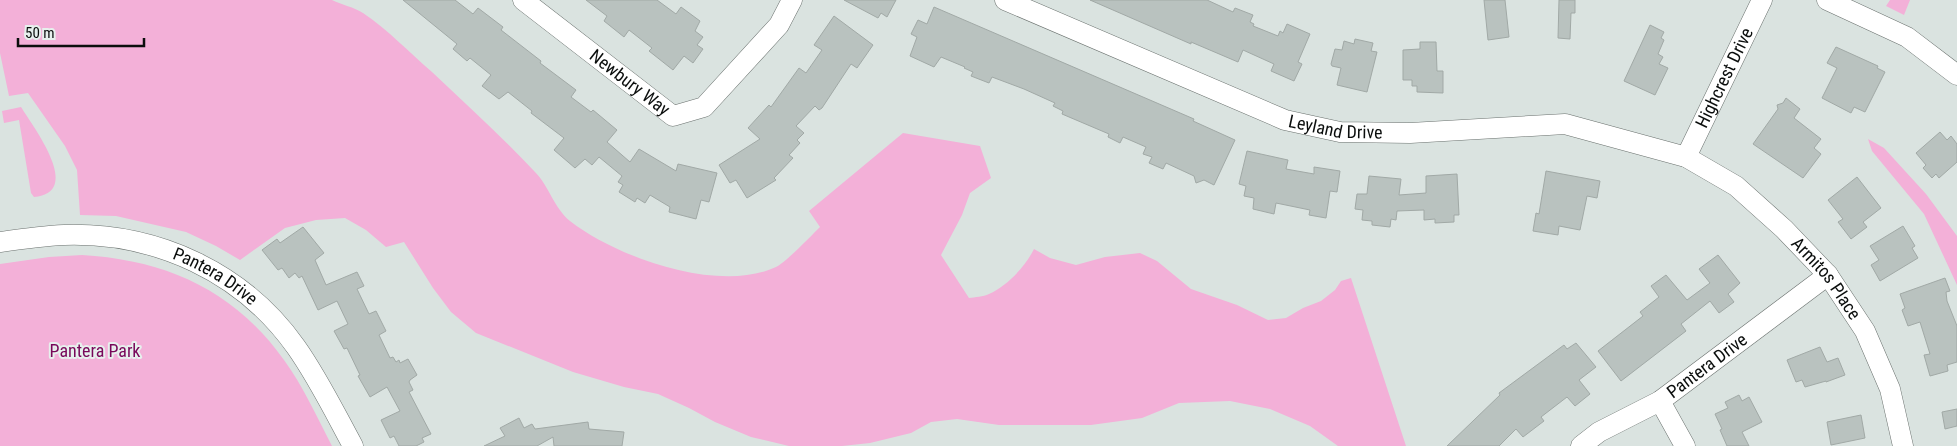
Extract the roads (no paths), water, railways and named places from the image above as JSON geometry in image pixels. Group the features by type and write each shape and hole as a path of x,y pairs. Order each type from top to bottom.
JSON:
{"street":[{"name":"Newbury Way","path":"523,0 673,116 704,107 779,25 792,0"},
{"name":"Leyland Drive","path":"1005,0 1285,120 1340,132 1400,133 1565,124 1686,156"},
{"name":"Highcrest Drive","path":"1686,156 1762,0"},
{"path":"1827,0 1907,37 1957,75"},
{"name":"Armitos Place","path":"1686,156 1736,186 1784,229 1828,275 1865,331 1890,389 1903,446"},
{"name":"Pantera Drive","path":"0,242 65,235 94,236 153,246 186,256 206,266 226,278 247,295 271,318 296,347 353,446"},
{"name":"Pantera Drive","path":"1581,446 1600,432 1660,401 1828,275"},
{"path":"1660,401 1685,446"}],"park label":[{"name":"Pantera Park","path":"95,351"}]}
